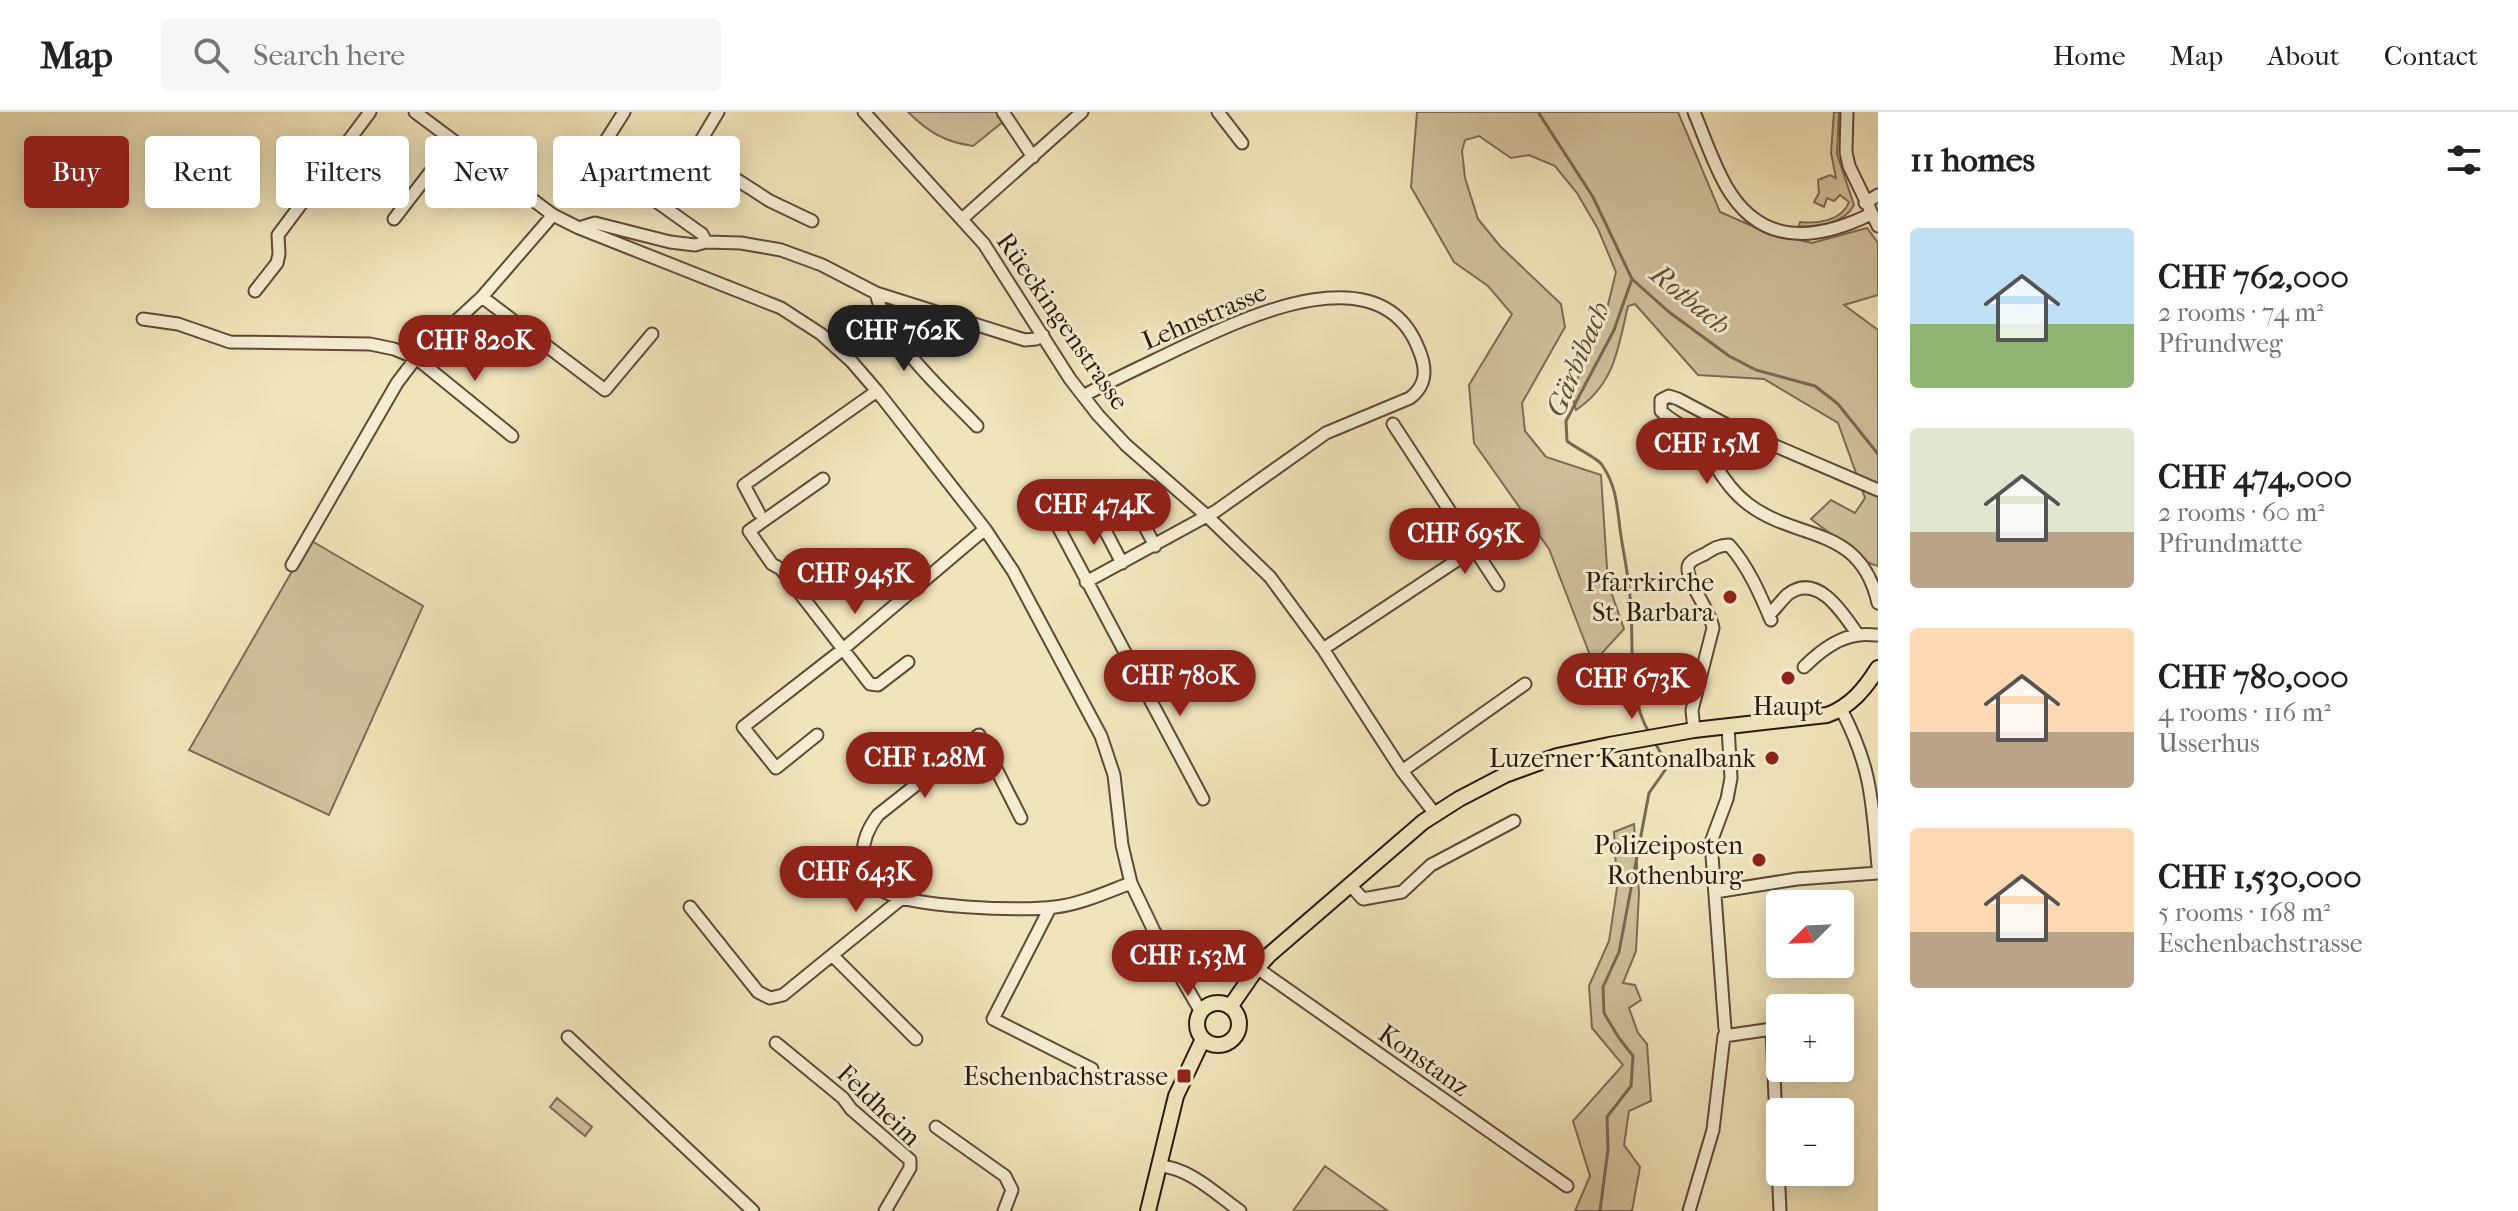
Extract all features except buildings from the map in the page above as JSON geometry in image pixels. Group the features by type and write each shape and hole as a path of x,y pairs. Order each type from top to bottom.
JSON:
{"main road":[{"path":"1230,1007 1257,968 1350,885 1435,814 1489,783 1557,756 1610,744 1694,730 1812,718 1841,709 1858,695 1878,668"},
{"path":"1214,1004 1230,1007 1239,1021 1235,1038 1219,1046 1203,1039 1197,1026 1201,1012 1214,1004"},
{"path":"1148,1211 1180,1086 1203,1039"}],"street":[{"path":"255,291 277,263 278,235 370,112"},
{"path":"415,112 447,136"},
{"path":"624,112 598,153 598,160 702,234 706,242"},
{"path":"718,112 694,152 770,201 812,221"},
{"name":"Rüeckingenstrasse","path":"864,112 962,219 1001,268 1083,396 1126,445 1258,563 1323,649 1402,771 1435,814"},
{"path":"1003,112 1033,157"},
{"path":"962,219 1082,112"},
{"path":"1218,112 1242,143"},
{"path":"1694,112 1726,187 1754,218 1770,228 1791,234 1831,231 1868,208 1878,195"},
{"path":"1847,112 1846,152 1849,166 1878,226"},
{"path":"394,219 425,179"},
{"path":"537,203 579,228 781,308 821,334 852,362 877,391 985,529 1013,571 1105,746 1114,775 1122,845 1131,883 1154,931 1201,1012"},
{"path":"292,565 397,383 416,358 482,297 553,215"},
{"path":"579,228 595,223 670,242 695,245 706,242 741,243 781,250 822,265 876,293 1025,340 1043,335"},
{"path":"876,293 881,314 889,325 922,367 977,426"},
{"path":"482,297 605,390 652,334"},
{"name":"Lehnstrasse","path":"1083,396 1244,318 1290,303 1323,299 1356,300 1382,307 1400,320 1412,334 1424,367 1419,392 1402,403 1326,433 1236,499 1207,516"},
{"path":"143,319 178,324 230,342 370,344 394,349 416,358 512,436"},
{"path":"759,513 744,485 877,391"},
{"path":"1878,490 1729,426 1678,399 1669,396 1661,400 1661,411 1668,419 1702,440 1721,475 1748,504 1844,547 1862,564 1878,603"},
{"path":"1393,424 1498,585"},
{"path":"823,479 749,531 772,564 781,569 842,650 874,686 908,662"},
{"path":"1129,496 1155,546"},
{"path":"1097,515 1122,563"},
{"path":"1086,582 1207,516"},
{"path":"1053,517 1203,799"},
{"path":"817,735 776,768 743,727 842,650 985,529"},
{"path":"1694,730 1692,710 1713,628 1712,618 1689,578 1691,562 1722,545 1731,547 1758,588 1761,602 1770,617 1787,595 1804,587 1813,589 1838,608 1858,635"},
{"path":"1323,649 1474,549"},
{"path":"1804,667 1817,654 1837,642 1858,635 1878,635"},
{"path":"1402,771 1525,684"},
{"path":"1841,709 1862,750 1868,770 1878,866"},
{"path":"1689,1211 1713,1130 1725,1033 1711,842 1727,799 1731,778 1728,727"},
{"path":"1021,818 979,735 878,815 868,828 862,847 864,866 881,890 901,899 984,907 1050,908 1131,883"},
{"path":"1350,885 1363,899 1402,892 1431,865 1514,821"},
{"path":"1715,892 1797,879 1878,873"},
{"path":"690,907 758,992 770,998 783,995 901,899"},
{"path":"1050,908 993,1019 1092,1069"},
{"path":"833,956 916,1039"},
{"name":"Konstanz","path":"1257,968 1567,1186"},
{"path":"1725,1033 1772,1029 1780,1211"},
{"path":"568,1037 753,1211"},
{"name":"Feldheim","path":"776,1043 843,1098 851,1109 910,1160 910,1168 885,1211"},
{"name":"Feldheim","path":"936,1127 1005,1176 1012,1190 1004,1211"},
{"path":"1160,1166 1192,1176 1240,1211"}],"shaded area":[{"path":"908,112 998,112 1004,121 973,146 938,135"},
{"path":"1417,112 1678,112 1720,212 1766,232 1812,243 1867,228 1878,243 1878,295 1844,305 1878,330 1878,566 1869,563 1811,519 1831,500 1855,513 1865,498 1838,423 1764,379 1698,375 1635,304 1628,306 1607,377 1589,400 1576,410 1572,396 1585,356 1604,321 1616,272 1598,229 1577,193 1555,166 1529,155 1511,158 1479,136 1465,140 1462,151 1465,178 1478,219 1500,246 1561,304 1565,327 1522,403 1525,431 1546,457 1601,475 1608,583 1624,629 1593,663 1549,549 1474,443 1469,385 1512,314 1488,286 1454,262 1411,187"},
{"path":"1834,112 1839,112 1837,154 1854,205 1838,220 1822,225 1799,226 1800,222 1821,222 1835,217 1849,202 1840,195 1834,201 1827,198 1824,207 1814,202 1819,193 1818,180 1830,175 1836,178 1831,153"},
{"path":"310,540 423,606 329,815 189,750"},
{"path":"1634,824 1639,893 1636,951 1623,983 1635,985 1641,1000 1629,1008 1638,1033 1647,1044 1651,1101 1629,1111 1624,1145 1640,1167 1632,1211 1575,1211 1590,1176 1573,1121 1623,1065 1592,1028 1589,986 1609,941 1617,888 1614,832"},
{"path":"557,1098 592,1127 585,1136 550,1107"},
{"path":"1325,1166 1388,1211 1293,1211"}],"waterway":[{"name":"Rotbach","path":"1538,112 1593,197 1632,279 1669,312 1729,356 1756,370 1815,386 1838,404 1878,454"},
{"name":"Gärbibach","path":"1632,279 1614,330 1566,421 1567,441 1600,462 1613,488 1629,587 1634,685 1642,718 1650,734"},
{"name":"Gärbibach","path":"1600,1211 1608,1149 1607,1117 1631,1086 1633,1056 1604,1013 1603,987 1619,952 1649,793 1668,766 1654,741"}],"place":[{"name":"Pfarrkirche St. Barbara","path":"1730,597"},
{"name":"Haupt","path":"1788,678"},
{"name":"Luzerner Kantonalbank","path":"1772,758"},
{"name":"Polizeiposten Rothenburg","path":"1759,860"},
{"name":"Eschenbachstrasse","path":"1184,1076"}]}
